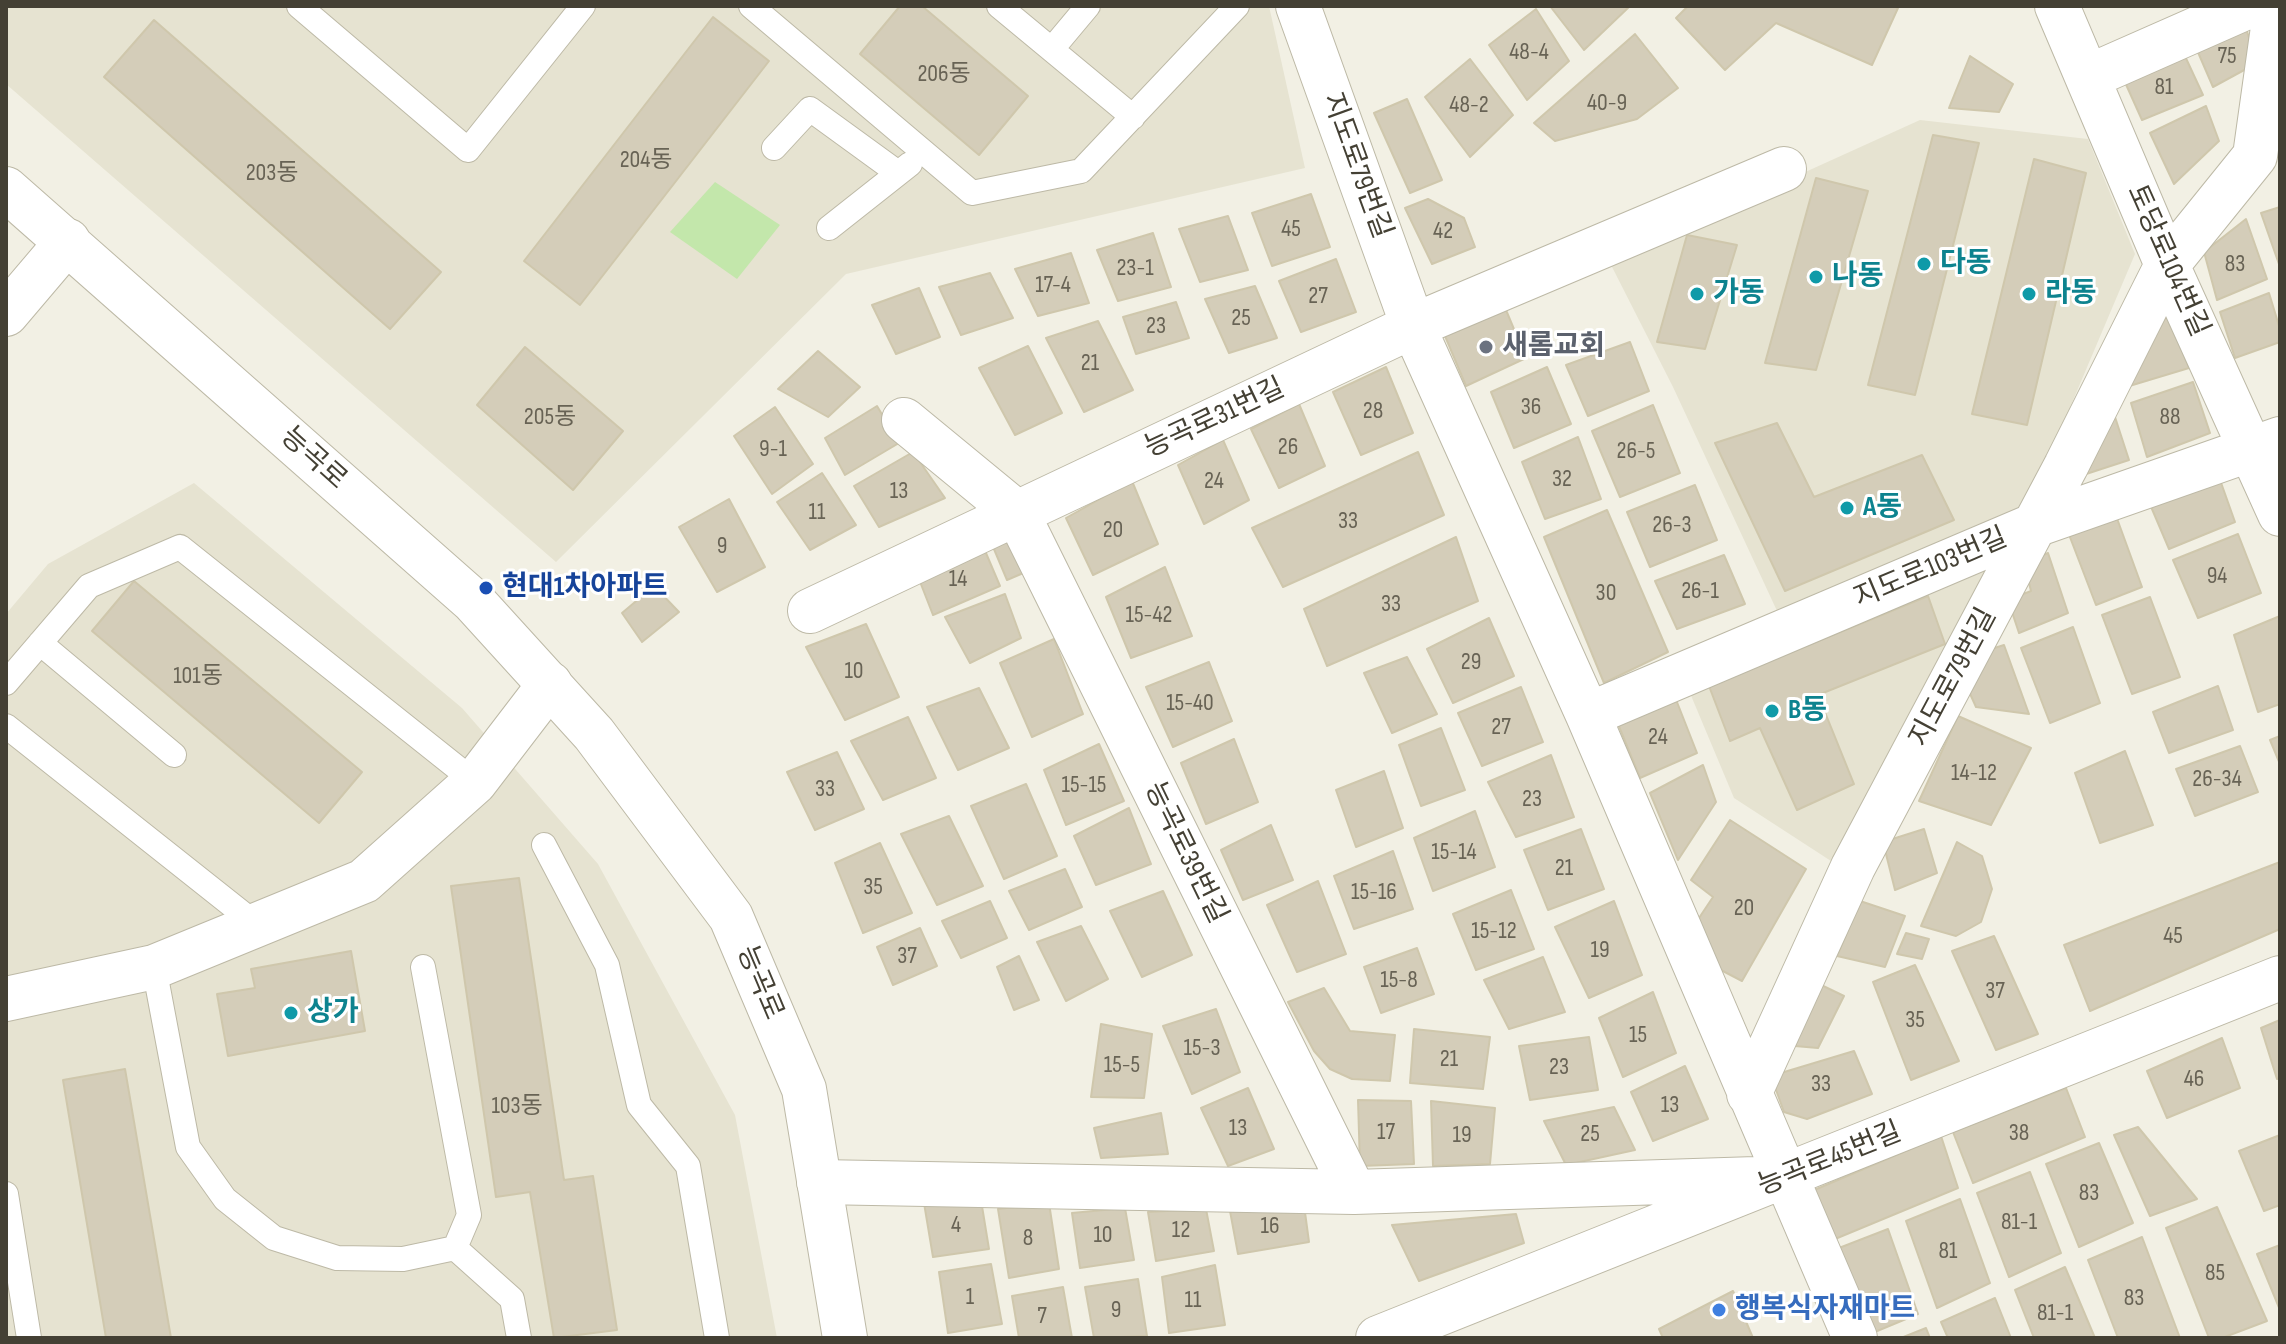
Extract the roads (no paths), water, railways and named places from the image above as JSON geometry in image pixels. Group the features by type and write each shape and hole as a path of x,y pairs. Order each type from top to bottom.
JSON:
{"street":[{"name":"지도로79번길","path":"1298,6 1413,326 1588,715 1855,1338"},
{"name":"토당로104번길","path":"2057,6 2167,265 2266,444 2280,514"},
{"path":"2088,77 2249,6"},
{"name":"지도로79번길","path":"1749,1094 1853,867 2035,525 2167,265 2255,156 2276,6"},
{"path":"1413,326 1784,169"},
{"name":"능곡로","path":"6,189 473,601 594,734 731,917 804,1089 845,1338"},
{"path":"6,314 68,241"},
{"name":"능곡로31번길","path":"810,611 1413,326"},
{"path":"904,420 1017,513"},
{"name":"지도로103번길","path":"1588,715 2035,525 2266,444"},
{"name":"능곡로39번길","path":"1017,513 1354,1192"},
{"path":"6,999 154,967 364,881 475,782 550,684"},
{"name":"능곡로45번길","path":"1378,1338 1786,1178 2280,978"},
{"path":"819,1182 1354,1192 1786,1178"}],"lane":[{"path":"299,6 468,150 583,6"},
{"path":"751,6 972,193 1081,171 1237,6"},
{"path":"999,6 1133,117"},
{"path":"1052,49 1088,6"},
{"path":"774,148 810,109 898,173"},
{"path":"829,228 924,153"},
{"path":"6,683 89,586 180,547 475,782"},
{"path":"40,643 174,755"},
{"path":"6,726 257,925"},
{"path":"544,845 607,965 639,1105 688,1166 717,1338"},
{"path":"154,967 188,1147 225,1199 274,1238 337,1258 403,1259 455,1248"},
{"path":"423,967 469,1215 455,1248"},
{"path":"6,1194 29,1338"},
{"path":"455,1248 512,1299 519,1338"}],"place":[{"name":"다동","path":"1924,264"},
{"name":"나동","path":"1816,277"},
{"name":"가동","path":"1697,294"},
{"name":"라동","path":"2029,294"},
{"name":"새롬교회","path":"1486,347"},
{"name":"A동","path":"1847,508"},
{"name":"현대1차아파트","path":"486,588"},
{"name":"B동","path":"1772,711"},
{"name":"상가","path":"291,1013"},
{"name":"행복식자재마트","path":"1719,1310"}]}
